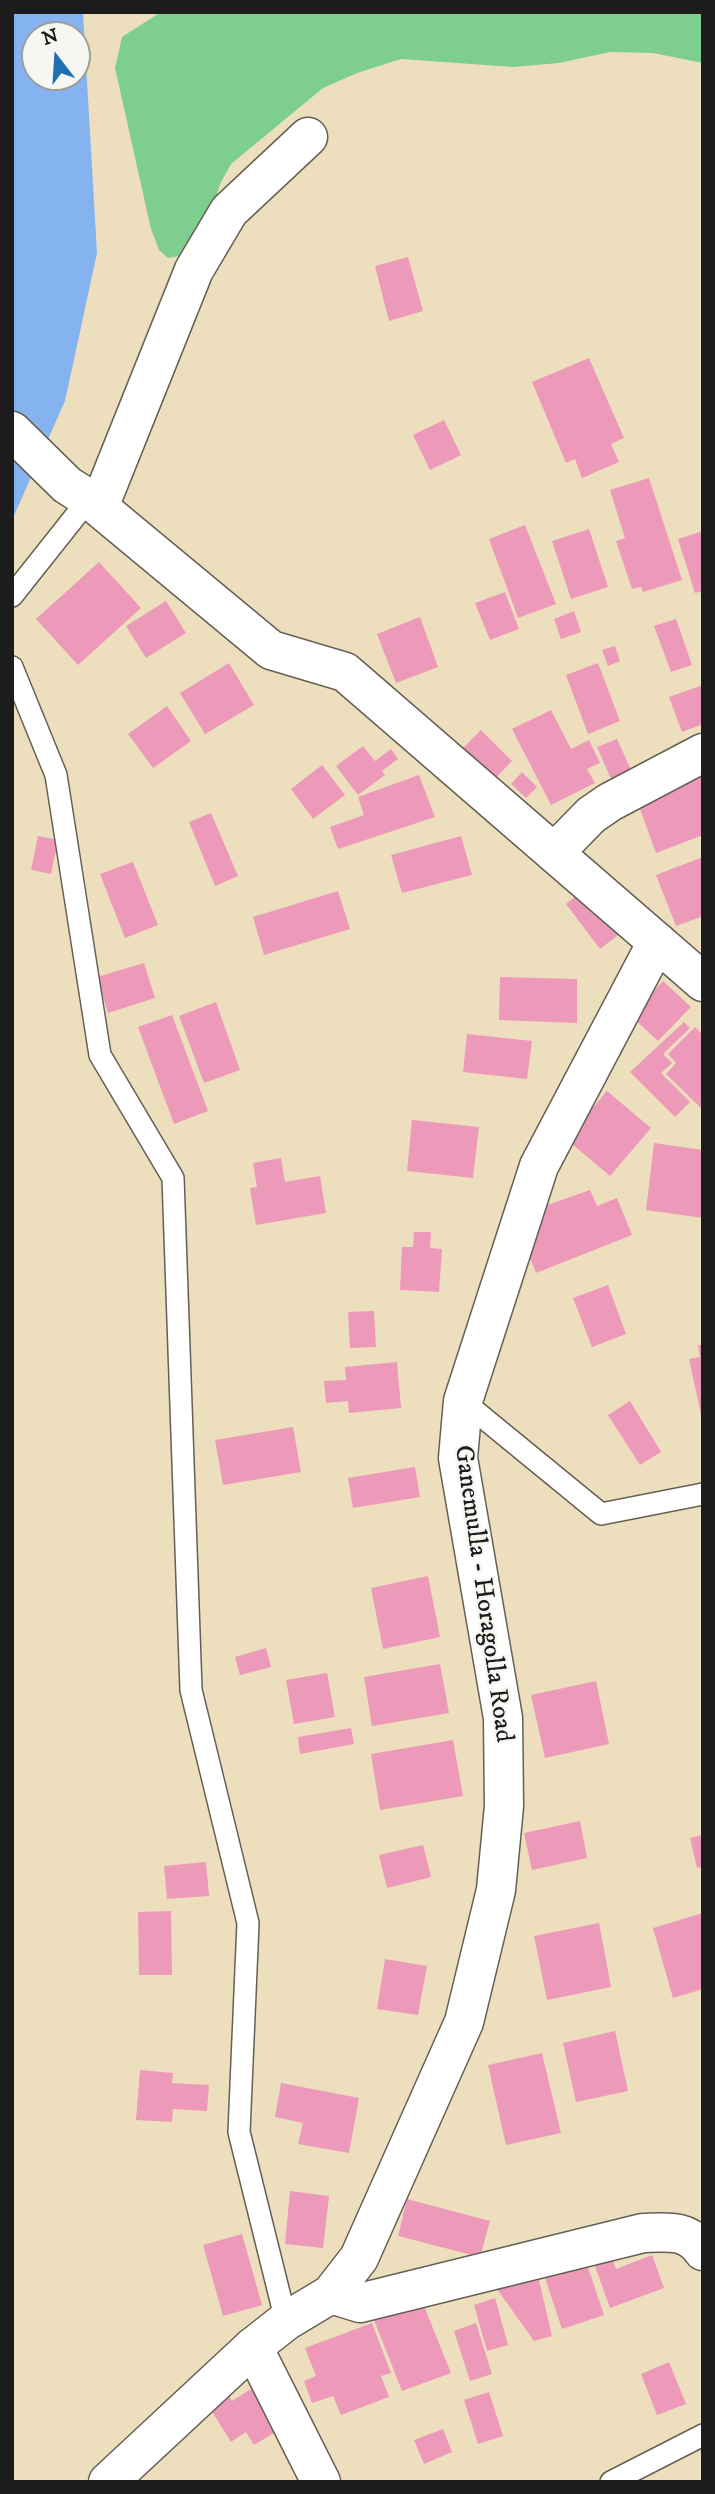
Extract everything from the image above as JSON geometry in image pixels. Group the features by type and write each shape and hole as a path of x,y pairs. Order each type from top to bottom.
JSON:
{"street":[{"path":"85,497 194,270 229,211 308,137"},
{"path":"12,431 85,497 271,650 345,672 703,982"},
{"path":"554,853 591,816 610,802 703,753"},
{"name":"Ganemulla - Horagolla Road","path":"108,2482 253,2347 286,2321 331,2294 359,2258 464,2022 496,1890 503,1806 503,1718 458,1458 463,1401 539,1166 657,942"},
{"path":"331,2294 360,2303 643,2234 678,2231 697,2242 703,2251"},
{"path":"253,2347 321,2482"}],"lane":[{"path":"12,596 85,497"},
{"path":"12,667 56,775 100,1055 173,1178 191,1690 248,1923 239,2133 286,2321"},
{"path":"463,1401 601,1514 703,1494"},
{"path":"611,2482 703,2435"}],"green space":[{"path":"161,12 703,12 703,63 653,53 610,52 559,63 513,67 401,59 357,73 323,88 231,164 220,184 202,245 185,255 168,258 159,250 151,229 115,68 122,37"}],"water":[{"path":"12,12 83,12 84,21 21,21 21,91 88,91 97,253 65,401 12,520"}],"building":[{"path":"408,257 423,311 389,321 375,266"},
{"path":"589,358 624,438 611,444 619,462 582,478 575,459 566,463 532,382"},
{"path":"444,420 461,455 430,470 413,435"},
{"path":"649,478 682,580 643,592 641,587 632,589 616,541 625,538 610,490"},
{"path":"525,525 556,604 518,618 489,539"},
{"path":"589,529 608,587 571,599 552,541"},
{"path":"703,531 703,591 695,593 678,539"},
{"path":"99,562 141,608 78,665 36,619"},
{"path":"505,592 519,629 490,640 475,603"},
{"path":"166,601 186,633 146,658 126,626"},
{"path":"574,611 581,632 561,639 554,619"},
{"path":"420,617 438,667 396,683 377,634"},
{"path":"676,619 692,665 671,672 654,626"},
{"path":"615,646 620,661 608,666 602,650"},
{"path":"229,663 254,705 205,734 180,693"},
{"path":"598,663 620,721 588,734 566,675"},
{"path":"703,685 703,724 682,732 669,697"},
{"path":"167,706 191,741 153,768 128,734"},
{"path":"551,710 571,749 589,740 600,763 587,769 595,783 551,805 512,729"},
{"path":"481,730 512,761 488,786 456,755"},
{"path":"617,739 632,772 612,781 597,747"},
{"path":"363,746 375,761 391,749 398,759 382,771 385,775 358,795 336,766"},
{"path":"322,765 345,795 313,819 291,789"},
{"path":"522,772 537,787 526,798 511,784"},
{"path":"419,775 435,817 338,849 330,827 364,815 358,797"},
{"path":"703,776 703,835 656,853 637,801"},
{"path":"211,813 238,876 215,886 189,822"},
{"path":"38,836 58,840 51,874 31,870"},
{"path":"461,836 472,875 402,893 391,855"},
{"path":"703,857 703,916 676,926 656,875"},
{"path":"133,862 158,925 125,938 100,874"},
{"path":"588,887 622,932 600,949 566,904"},
{"path":"338,891 350,929 264,955 253,917"},
{"path":"144,963 155,998 108,1013 97,977"},
{"path":"500,977 577,979 577,1023 499,1020"},
{"path":"663,981 691,1007 658,1041 631,1016"},
{"path":"216,1002 240,1070 204,1083 179,1016"},
{"path":"172,1015 208,1111 174,1124 138,1027"},
{"path":"684,1022 690,1028 663,1054 672,1063 661,1073 690,1102 675,1117 630,1072"},
{"path":"695,1027 703,1035 703,1110 666,1074 676,1063 668,1054"},
{"path":"467,1034 532,1041 527,1079 463,1072"},
{"path":"607,1091 651,1128 610,1176 566,1139"},
{"path":"412,1120 479,1127 473,1178 407,1171"},
{"path":"654,1143 703,1150 703,1218 646,1210"},
{"path":"281,1158 285,1182 320,1176 326,1213 256,1225 250,1188 257,1187 253,1163"},
{"path":"590,1190 597,1206 617,1198 632,1235 536,1273 521,1236 530,1211"},
{"path":"414,1232 431,1232 430,1248 442,1249 439,1292 400,1290 402,1247 413,1247"},
{"path":"608,1285 626,1334 592,1347 573,1298"},
{"path":"374,1311 376,1347 350,1348 348,1312"},
{"path":"698,1345 703,1345 702,1419 689,1359 700,1357"},
{"path":"397,1362 401,1408 349,1413 348,1401 326,1403 324,1381 346,1380 345,1367"},
{"path":"630,1401 661,1452 640,1465 608,1415"},
{"path":"293,1427 301,1472 223,1485 215,1440"},
{"path":"415,1467 420,1497 353,1508 348,1478"},
{"path":"428,1576 440,1637 383,1649 371,1588"},
{"path":"266,1648 271,1667 240,1675 235,1657"},
{"path":"440,1664 449,1713 372,1726 364,1677"},
{"path":"327,1673 335,1717 294,1724 286,1680"},
{"path":"596,1681 609,1744 545,1758 531,1695"},
{"path":"351,1728 354,1744 300,1754 298,1737"},
{"path":"453,1740 463,1796 380,1810 371,1754"},
{"path":"580,1821 587,1858 532,1870 524,1833"},
{"path":"703,1835 703,1867 697,1868 690,1838"},
{"path":"423,1845 431,1877 387,1888 379,1855"},
{"path":"206,1862 209,1896 167,1899 164,1866"},
{"path":"171,1911 172,1975 139,1975 138,1912"},
{"path":"703,1913 703,1989 673,1998 653,1928"},
{"path":"599,1923 611,1987 547,2000 534,1936"},
{"path":"385,1959 427,1966 418,2015 377,2009"},
{"path":"615,2031 628,2091 576,2102 563,2043"},
{"path":"542,2053 561,2133 506,2145 488,2065"},
{"path":"140,2070 173,2073 172,2083 209,2085 207,2111 173,2109 172,2122 136,2120"},
{"path":"281,2083 359,2098 349,2153 298,2144 303,2123 275,2117"},
{"path":"290,2191 329,2196 323,2248 285,2244"},
{"path":"407,2199 490,2221 480,2257 398,2236"},
{"path":"242,2234 262,2305 223,2316 203,2245"},
{"path":"652,2255 664,2288 610,2308 595,2266 612,2259 616,2269"},
{"path":"585,2258 604,2315 562,2329 543,2272"},
{"path":"539,2280 552,2336 534,2341 497,2289"},
{"path":"495,2298 508,2345 487,2351 474,2305"},
{"path":"422,2301 451,2373 402,2391 374,2320"},
{"path":"372,2323 391,2373 381,2376 389,2397 341,2415 333,2396 312,2403 304,2381 316,2376 305,2348"},
{"path":"476,2323 492,2374 470,2381 454,2331"},
{"path":"669,2362 686,2404 657,2415 641,2374"},
{"path":"257,2385 284,2427 254,2445 246,2432 231,2442 208,2405 227,2393 232,2401"},
{"path":"489,2392 503,2436 478,2444 464,2400"},
{"path":"443,2429 452,2452 424,2464 414,2440"}]}
